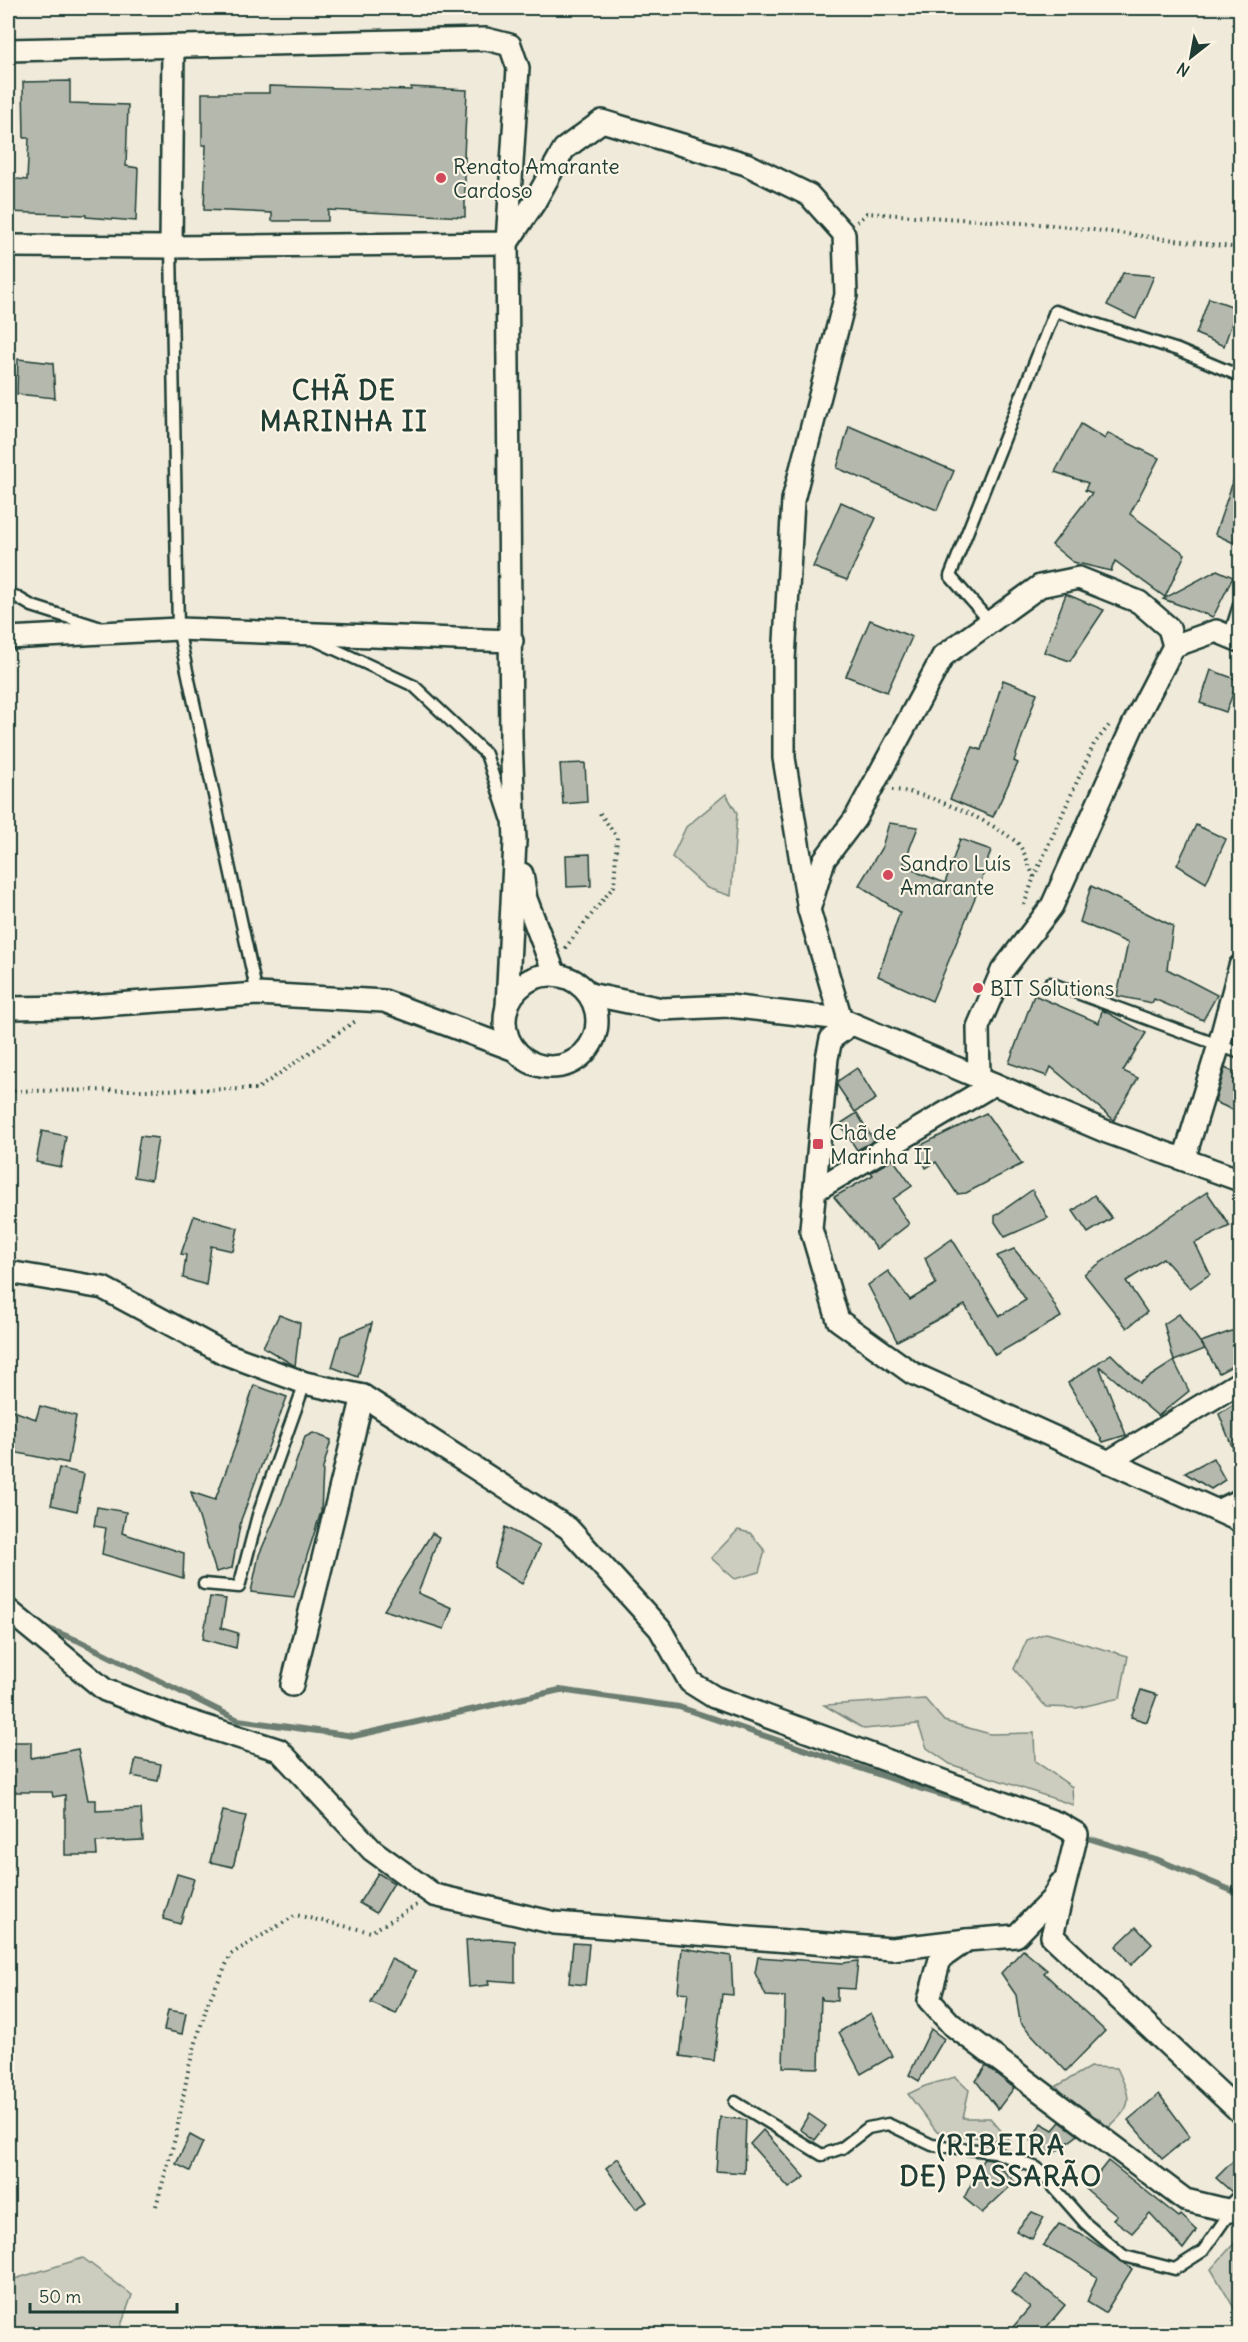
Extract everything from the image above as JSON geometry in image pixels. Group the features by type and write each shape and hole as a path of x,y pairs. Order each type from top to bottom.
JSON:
{"street":[{"path":"8,50 486,39 510,45 518,68 507,243 511,738 515,841 505,1022 508,1037 515,1050"},
{"path":"171,247 172,46"},
{"path":"507,243 534,203 564,149 602,121 746,164 809,195 844,234 846,295 794,500 784,660 784,758 809,910 846,1022"},
{"path":"8,246 171,247 507,243"},
{"path":"809,910 824,860 855,819 943,656 990,622 1040,586 1079,578 1139,602 1169,628 1174,646"},
{"path":"8,639 178,629 512,641"},
{"path":"986,1081 978,1027 1002,971 1052,906 1134,723 1174,646 1216,631 1235,639"},
{"path":"8,1008 74,1007 257,994 384,1001 515,1050 529,1062 546,1067 564,1066 580,1058 591,1044 597,1028 597,1010 589,994 580,985 554,970 526,898 515,841"},
{"path":"1184,1159 1219,1045 1240,966"},
{"path":"507,1006 514,993 526,982 554,970"},
{"path":"589,994 662,1009 729,1006 808,1014 846,1022 1107,1132 1240,1180"},
{"path":"808,1014 827,1058"},
{"path":"846,1022 831,1039 827,1058 811,1229 838,1320 912,1373 1240,1521"},
{"path":"814,1191 986,1081"},
{"path":"8,1272 103,1288 226,1354 305,1383 363,1396 568,1528 660,1629 690,1682 714,1696 1060,1824 1077,1834 1052,1936 1240,2112"},
{"path":"1108,1462 1240,1382"},
{"path":"292,1685 363,1396"},
{"path":"8,1610 105,1690 176,1717 279,1750 372,1850 434,1895 555,1923 892,1949 1016,1936 1052,1899 1068,1868"},
{"path":"967,1940 940,1959 929,2001 951,2024 1185,2200 1236,2206"}],"lane":[{"path":"171,247 178,629 257,994"},
{"path":"990,622 950,576 1055,310 1178,350 1240,376"},
{"path":"8,592 32,606 115,633"},
{"path":"1235,639 1240,602"},
{"path":"302,633 414,686 486,754 515,841"},
{"path":"1050,983 1240,1053"},
{"path":"204,1584 239,1587 258,1515 305,1383"},
{"path":"1211,1508 1240,1494"},
{"path":"735,2102 822,2155 842,2148 868,2128 888,2124 932,2145 995,2152 1037,2168 1086,2223 1124,2256 1175,2269 1203,2251 1236,2206"}],"path":[{"path":"844,234 867,213 1053,225 1240,248"},
{"path":"867,796 894,790 928,796 976,818 1017,842 1034,878 1023,909"},
{"path":"554,970 614,886 617,837 599,812"},
{"path":"8,1091 257,1089 384,1001"},
{"path":"156,2206 176,2134 189,2066 207,2005 231,1954 296,1915 371,1932 434,1895"}],"shaded area":[{"path":"726,794 737,813 731,896 707,888 672,857 686,827"},
{"path":"738,1530 750,1533 765,1551 759,1572 735,1579 711,1558"},
{"path":"1046,1633 1128,1656 1120,1698 1077,1708 1046,1707 1014,1669 1027,1640"},
{"path":"925,1699 944,1721 990,1734 1034,1733 1035,1761 1072,1787 1073,1805 950,1764 927,1748 918,1724 864,1729 824,1705"},
{"path":"1090,2067 1117,2068 1128,2096 1126,2108 1106,2130 1099,2118 1072,2108 1057,2086"},
{"path":"955,2077 969,2090 963,2118 990,2118 1011,2142 937,2132 908,2094"},
{"path":"1240,2237 1240,2318 1211,2269"},
{"path":"83,2258 132,2295 118,2334 8,2334 8,2281"}],"building":[{"path":"70,81 70,103 128,105 126,166 138,168 136,221 86,217 86,215 8,212 8,178 27,180 29,138 24,138 23,82"},
{"path":"269,86 411,90 411,87 467,90 464,157 465,217 328,210 328,221 272,221 272,213 204,210 206,145 202,145 202,93 269,93"},
{"path":"1123,273 1154,276 1136,319 1107,305"},
{"path":"1209,298 1237,308 1224,346 1196,334"},
{"path":"18,359 53,363 55,398 17,394"},
{"path":"1081,424 1105,439 1108,433 1159,458 1130,514 1185,554 1165,597 1115,561 1111,571 1073,562 1052,545 1092,493 1085,490 1088,483 1055,472"},
{"path":"849,426 954,471 937,510 837,468"},
{"path":"1238,467 1240,468 1240,546 1215,534"},
{"path":"841,502 876,518 847,580 813,567"},
{"path":"1217,570 1233,577 1213,617 1163,599"},
{"path":"1066,594 1104,610 1070,661 1044,652"},
{"path":"870,620 912,637 887,692 846,676"},
{"path":"1211,670 1238,680 1226,712 1200,703"},
{"path":"1003,680 1037,693 1014,761 1018,763 993,817 950,799 973,747 981,750"},
{"path":"585,763 587,802 563,804 560,764"},
{"path":"889,823 918,827 904,863 919,873 945,883 960,839 991,850 979,888 932,1001 878,976 900,912 859,885 882,847"},
{"path":"1196,825 1226,839 1206,883 1177,865"},
{"path":"590,854 591,886 567,887 566,855"},
{"path":"1091,886 1173,926 1167,969 1217,995 1203,1020 1154,999 1152,1003 1117,996 1128,943 1080,922"},
{"path":"1034,995 1099,1023 1102,1010 1146,1033 1123,1071 1138,1078 1114,1120 1051,1067 1047,1076 1009,1063"},
{"path":"857,1068 876,1099 855,1112 837,1085 838,1081"},
{"path":"1225,1068 1240,1075 1240,1113 1215,1102"},
{"path":"857,1113 874,1141 857,1150 840,1124"},
{"path":"986,1113 1022,1164 966,1193 957,1194 936,1162 926,1168 917,1147"},
{"path":"42,1131 66,1136 61,1167 36,1162"},
{"path":"140,1136 158,1138 151,1180 134,1177"},
{"path":"893,1159 912,1186 893,1199 909,1224 877,1249 834,1197 873,1175 871,1172"},
{"path":"1032,1190 1048,1218 1005,1237 995,1222 995,1216"},
{"path":"1207,1192 1230,1226 1195,1243 1210,1274 1190,1288 1163,1258 1126,1281 1147,1312 1127,1328 1084,1274"},
{"path":"1094,1195 1112,1218 1088,1233 1073,1211"},
{"path":"194,1216 238,1228 233,1251 211,1246 206,1285 183,1278 186,1255 181,1254"},
{"path":"952,1239 1000,1316 1026,1300 997,1256 1014,1249 1042,1283 1061,1317 995,1355 965,1305 897,1341 868,1285 888,1271 910,1300 936,1284 925,1258"},
{"path":"1179,1314 1205,1349 1174,1361 1164,1324"},
{"path":"279,1315 300,1323 295,1366 263,1347"},
{"path":"372,1323 358,1377 332,1367 341,1336"},
{"path":"1240,1328 1240,1362 1219,1373 1201,1342"},
{"path":"1111,1354 1140,1383 1174,1361 1189,1391 1158,1416 1099,1366 1126,1435 1103,1442 1068,1383"},
{"path":"254,1385 287,1397 241,1520 232,1568 216,1572 191,1492 215,1500 236,1444"},
{"path":"1240,1400 1240,1466 1219,1414"},
{"path":"40,1406 76,1416 68,1463 8,1451 8,1409 36,1419"},
{"path":"313,1433 331,1440 323,1468 321,1512 294,1597 251,1592 259,1555 282,1502 305,1437"},
{"path":"1213,1458 1225,1480 1211,1489 1185,1473"},
{"path":"59,1468 84,1474 77,1511 51,1505"},
{"path":"97,1507 126,1512 122,1533 184,1553 183,1578 102,1554 106,1528 94,1526"},
{"path":"505,1527 540,1546 522,1584 494,1567"},
{"path":"432,1533 439,1537 418,1593 452,1608 444,1629 384,1610"},
{"path":"210,1597 226,1599 221,1628 238,1633 236,1648 203,1639"},
{"path":"1141,1690 1157,1695 1147,1722 1131,1717"},
{"path":"8,1742 31,1742 31,1758 78,1749 88,1800 96,1800 96,1811 141,1809 143,1840 96,1842 97,1855 65,1855 65,1795 53,1797 52,1792 9,1792"},
{"path":"136,1759 161,1764 158,1781 132,1776"},
{"path":"223,1811 246,1816 233,1867 210,1862"},
{"path":"378,1873 394,1883 376,1913 359,1903"},
{"path":"177,1874 194,1879 180,1924 163,1919"},
{"path":"1136,1927 1152,1944 1131,1965 1116,1946"},
{"path":"466,1940 515,1941 515,1982 488,1980 489,1985 469,1987"},
{"path":"573,1943 589,1944 585,1985 569,1983"},
{"path":"682,1948 731,1956 733,1995 722,1994 714,2061 680,2056 688,1993 678,1992"},
{"path":"1023,1950 1047,1970 1044,1973 1105,2031 1066,2071 1020,2022 1016,1995 1001,1973"},
{"path":"758,1957 843,1963 858,1961 855,1989 837,1988 837,2001 823,2000 821,1996 819,2068 783,2067 785,1997 766,1996 755,1973"},
{"path":"391,1959 416,1971 396,2014 371,2003"},
{"path":"168,2010 186,2013 182,2034 164,2030"},
{"path":"871,2013 892,2056 861,2074 839,2032"},
{"path":"931,2029 944,2039 919,2081 909,2075"},
{"path":"986,2066 1014,2088 998,2109 976,2081"},
{"path":"1159,2094 1190,2136 1162,2159 1128,2120"},
{"path":"809,2114 826,2126 815,2140 800,2129"},
{"path":"720,2117 746,2120 744,2173 716,2171"},
{"path":"1060,2122 1078,2135 1050,2156 1031,2141 1041,2123 1053,2130"},
{"path":"763,2130 805,2177 789,2188 750,2144"},
{"path":"190,2135 203,2142 190,2171 176,2164"},
{"path":"618,2158 647,2202 636,2209 606,2168"},
{"path":"984,2158 991,2159 1015,2182 982,2213 964,2198"},
{"path":"1108,2161 1179,2217 1181,2215 1197,2230 1183,2249 1150,2213 1132,2233 1113,2219 1117,2215 1086,2189"},
{"path":"1233,2161 1240,2169 1240,2180 1232,2192 1216,2178"},
{"path":"1032,2212 1044,2217 1032,2239 1016,2231"},
{"path":"1059,2224 1080,2233 1132,2269 1105,2313 1087,2302 1097,2277 1043,2245"},
{"path":"1026,2273 1065,2305 1041,2334 1007,2334 1030,2307 1011,2292"}],"waterway":[{"path":"39,1625 79,1641 238,1720 354,1736 560,1690 679,1707 919,1788 988,1808"},
{"path":"1081,1836 1156,1859 1240,1894"}],"place":[{"name":"Renato Amarante Cardoso","path":"441,178"},
{"name":"Sandro Luís Amarante","path":"888,875"},
{"name":"BIT Solutions","path":"978,988"},
{"name":"Chã de Marinha II","path":"818,1144"}],"district":[{"name":"CHÃ DE MARINHA II","path":"344,406"},
{"name":"(RIBEIRA DE) PASSARÃO","path":"1001,2160"}]}
